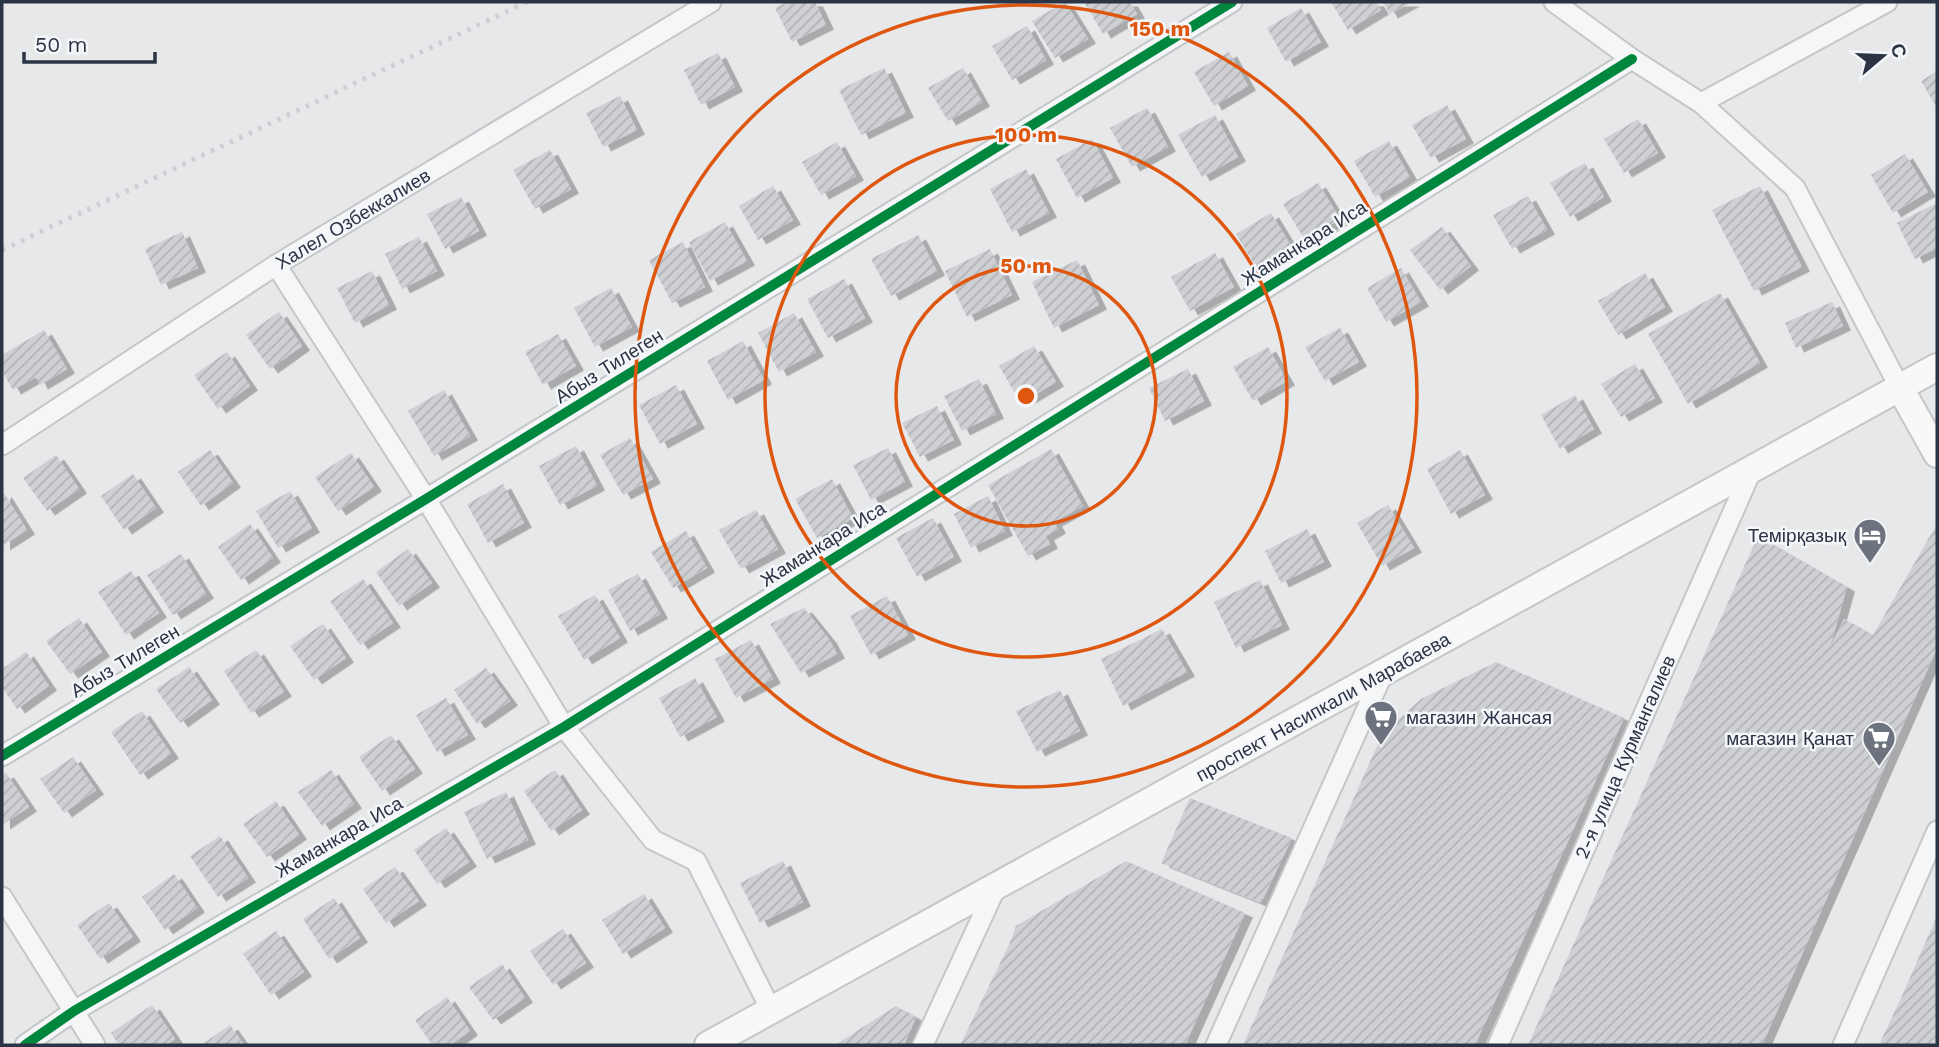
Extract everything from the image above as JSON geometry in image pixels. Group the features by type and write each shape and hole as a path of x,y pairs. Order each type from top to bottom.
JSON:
{"main road":[{"name":"проспект Насипкали Марабаева","path":"708,1045 1937,367"},
{"path":"1900,388 1937,454"}],"street":[{"name":"Халел Озбеккалиев","path":"2,445 276,265 710,2"},
{"name":"Абыз Тилеген","path":"2,756 426,499 1232,2"},
{"path":"1554,2 1632,59 1701,103 1795,188 1900,388"},
{"path":"1701,103 1887,2"},
{"name":"Жаманкара Иса","path":"25,1045 74,1011 564,727 1632,59"},
{"path":"276,265 426,499 564,727 653,840 696,861 771,1010"},
{"name":"2-я улица Курмангалиев","path":"1498,1045 1752,469"},
{"path":"1216,1045 1383,673"},
{"path":"1843,1045 1937,831"},
{"path":"923,1045 996,887"},
{"path":"2,897 95,1045"}],"building":[{"path":"787,2 815,2 826,25 792,42 775,8"},
{"path":"1065,2 1088,39 1055,58 1032,21"},
{"path":"1084,2 1130,2 1137,14 1103,34"},
{"path":"1331,2 1376,2 1381,10 1348,30"},
{"path":"1383,2 1412,2 1390,14"},
{"path":"1301,8 1321,42 1286,62 1267,28"},
{"path":"1027,26 1046,60 1012,80 992,46"},
{"path":"1229,52 1248,86 1214,106 1194,72"},
{"path":"718,53 735,87 701,105 684,70"},
{"path":"884,68 906,113 861,135 839,90"},
{"path":"963,68 982,102 948,121 928,88"},
{"path":"1937,71 1937,108 1921,81"},
{"path":"620,96 637,130 603,147 586,113"},
{"path":"1447,105 1466,139 1431,158 1412,125"},
{"path":"1147,108 1168,147 1132,167 1110,128"},
{"path":"1215,115 1238,157 1202,177 1178,135"},
{"path":"1638,119 1658,153 1624,173 1604,139"},
{"path":"1092,139 1113,178 1077,198 1056,159"},
{"path":"1389,141 1410,177 1375,197 1354,161"},
{"path":"837,142 856,176 821,195 802,162"},
{"path":"550,150 571,189 535,209 513,170"},
{"path":"1905,154 1928,192 1893,213 1871,175"},
{"path":"1585,163 1604,197 1570,217 1550,183"},
{"path":"1026,169 1049,213 1012,232 990,189"},
{"path":"1318,183 1340,219 1305,240 1283,204"},
{"path":"773,186 793,220 758,240 739,206"},
{"path":"1760,186 1802,267 1754,291 1712,210"},
{"path":"1528,196 1547,230 1512,249 1493,215"},
{"path":"461,197 479,231 445,249 427,214"},
{"path":"1937,203 1937,248 1915,259 1897,223"},
{"path":"1271,213 1293,249 1258,270 1236,234"},
{"path":"725,222 747,261 710,281 689,242"},
{"path":"1442,227 1471,266 1440,290 1410,250"},
{"path":"182,232 198,268 161,285 145,249"},
{"path":"918,235 937,271 891,296 871,259"},
{"path":"419,237 437,271 402,289 385,254"},
{"path":"683,242 705,287 672,303 649,260"},
{"path":"990,249 1012,295 967,317 945,271"},
{"path":"1215,253 1234,287 1190,311 1171,277"},
{"path":"1077,260 1099,305 1054,328 1032,282"},
{"path":"1401,268 1421,302 1386,322 1367,288"},
{"path":"372,271 389,305 355,323 337,288"},
{"path":"1645,273 1665,307 1618,335 1598,301"},
{"path":"844,279 865,318 828,338 807,299"},
{"path":"611,288 632,327 595,347 574,308"},
{"path":"1720,293 1760,363 1688,404 1648,334"},
{"path":"1832,302 1843,326 1796,348 1785,323"},
{"path":"279,312 302,346 270,369 246,335"},
{"path":"794,313 816,352 779,372 758,333"},
{"path":"1340,328 1359,362 1325,381 1305,347"},
{"path":"44,330 67,369 40,385 36,377 13,390 2,371 2,355"},
{"path":"558,334 576,366 543,385 525,352"},
{"path":"743,341 764,380 728,400 707,361"},
{"path":"1034,346 1056,382 1021,403 999,366"},
{"path":"1268,347 1287,381 1253,401 1233,367"},
{"path":"227,352 250,386 218,409 194,375"},
{"path":"1635,364 1655,398 1621,417 1601,384"},
{"path":"1188,369 1204,401 1165,421 1149,388"},
{"path":"979,379 996,414 962,431 944,396"},
{"path":"676,385 697,424 660,444 639,405"},
{"path":"444,390 470,436 434,456 408,411"},
{"path":"1575,395 1594,429 1560,449 1541,415"},
{"path":"937,406 954,440 920,457 902,423"},
{"path":"630,438 653,479 623,495 600,455"},
{"path":"576,446 597,486 560,505 539,466"},
{"path":"888,448 905,482 871,500 853,465"},
{"path":"1051,449 1083,506 1054,522 1058,529 1046,536 1050,544 1028,556 988,485"},
{"path":"210,450 233,483 201,506 178,472"},
{"path":"1460,450 1485,495 1451,514 1427,469"},
{"path":"351,453 374,487 338,511 315,477"},
{"path":"56,455 79,489 47,511 23,478"},
{"path":"133,474 156,508 124,530 101,496"},
{"path":"832,479 853,518 817,538 795,499"},
{"path":"503,484 524,523 488,543 467,504"},
{"path":"290,491 312,528 278,548 256,511"},
{"path":"4,493 27,530 2,546 2,495"},
{"path":"988,496 1005,531 971,548 954,514"},
{"path":"1388,505 1414,548 1382,566 1357,523"},
{"path":"756,510 778,549 741,569 719,530"},
{"path":"933,518 954,557 917,577 896,538"},
{"path":"250,524 273,558 241,580 218,547"},
{"path":"1937,524 1937,648 1762,1045 1528,1045 1758,536 1847,587 1830,647 1844,619 1873,635"},
{"path":"1307,529 1324,562 1281,583 1265,551"},
{"path":"686,531 707,568 673,588 651,552"},
{"path":"408,549 432,583 399,606 376,572"},
{"path":"181,554 206,594 173,615 147,575"},
{"path":"131,571 159,613 126,635 98,592"},
{"path":"638,574 660,614 630,631 608,590"},
{"path":"363,579 393,623 360,645 330,601"},
{"path":"1260,580 1282,625 1236,648 1214,602"},
{"path":"595,595 620,638 584,660 558,616"},
{"path":"887,596 908,635 871,655 850,616"},
{"path":"804,608 829,639 837,654 801,673 770,624"},
{"path":"79,618 102,652 70,674 46,641"},
{"path":"323,624 346,658 314,680 290,646"},
{"path":"1162,629 1187,672 1123,706 1101,659"},
{"path":"751,640 773,679 736,698 715,659"},
{"path":"256,650 284,692 251,713 224,671"},
{"path":"26,652 49,686 17,709 2,687 2,669"},
{"path":"1496,662 1624,718 1475,1045 1243,1045 1383,733 1421,699"},
{"path":"189,667 212,700 180,723 156,689"},
{"path":"486,668 510,701 477,724 454,690"},
{"path":"695,678 717,717 680,737 659,698"},
{"path":"1060,690 1080,731 1037,752 1016,711"},
{"path":"446,698 468,735 437,752 416,715"},
{"path":"142,711 171,754 140,775 111,732"},
{"path":"391,735 415,769 382,791 359,757"},
{"path":"73,757 96,790 64,813 40,779"},
{"path":"331,770 354,804 322,826 298,792"},
{"path":"555,770 582,810 551,831 524,791"},
{"path":"6,773 29,807 2,825 2,775"},
{"path":"506,792 528,840 487,859 464,812"},
{"path":"1190,798 1292,838 1261,903 1161,863"},
{"path":"276,801 299,835 267,857 243,824"},
{"path":"446,828 469,862 437,884 414,850"},
{"path":"220,836 248,878 218,897 190,856"},
{"path":"783,861 803,902 760,923 740,883"},
{"path":"1126,861 1245,913 1185,1045 960,1045 1016,926"},
{"path":"395,867 419,901 386,923 363,889"},
{"path":"174,874 197,908 165,930 142,897"},
{"path":"644,894 665,928 623,954 602,920"},
{"path":"334,898 360,938 329,959 303,919"},
{"path":"109,903 133,937 100,959 77,925"},
{"path":"1937,916 1937,1045 1879,1045 1901,998"},
{"path":"563,929 586,963 553,985 530,951"},
{"path":"276,931 304,972 271,995 243,954"},
{"path":"502,964 525,998 493,1020 469,987"},
{"path":"447,997 470,1031 450,1045 432,1045 415,1020"},
{"path":"152,1005 175,1039 166,1045 119,1045 111,1033"},
{"path":"896,1006 916,1017 904,1045 835,1045"},
{"path":"230,1025 244,1045 201,1045"}],"railway":[{"path":"2,250 527,2"}],"cycle path":[{"path":"2,756 426,499 1232,2"},
{"path":"25,1045 74,1011 564,727 1632,59"}],"place":[{"name":"Темірқазық","path":"1870,565"},
{"name":"магазин Жансая","path":"1381,747"},
{"name":"магазин Қанат","path":"1879,768"}]}
